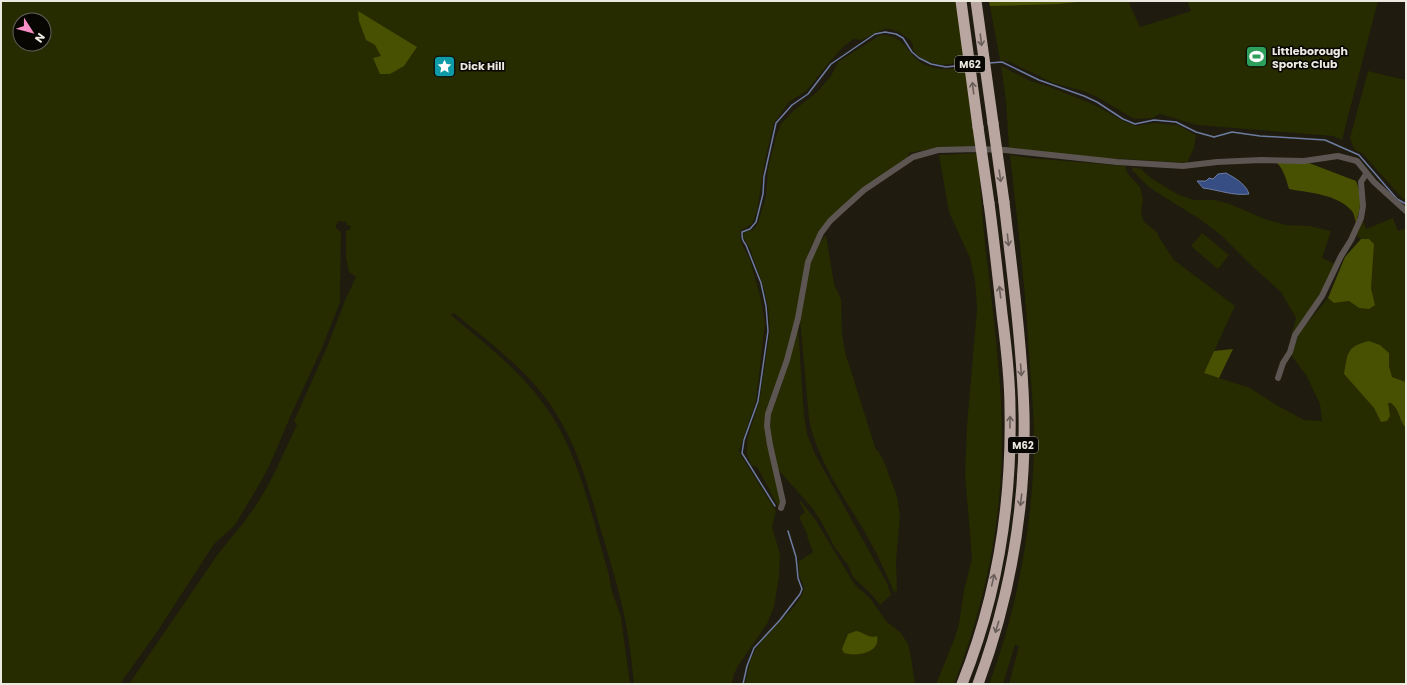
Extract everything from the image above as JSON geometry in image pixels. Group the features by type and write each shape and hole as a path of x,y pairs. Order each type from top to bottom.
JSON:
{"highway":[{"name":"M62","path":"961,1 989,203 1009,376 1010,408 1009,474 1006,512 999,553 985,617 962,684"},
{"name":"M62","path":"976,1 1004,202 1019,341 1024,414 1022,486 1014,553 998,624 978,684"}],"street":[{"path":"781,508 783,502 770,445 767,426 768,414 787,360 796,325 808,262 821,233 842,209 864,190 914,157 938,150 1005,150 1117,162 1183,166 1216,162 1261,160 1304,161 1338,156 1357,161 1366,174 1406,211"},
{"path":"1278,378 1283,363 1290,352 1295,335 1322,296 1361,218 1363,206 1361,182 1366,174"}],"green space":[{"path":"1,1 956,1 968,61 943,65 926,61 917,55 910,40 899,32 884,29 861,40 854,39 844,46 806,91 789,102 774,123 765,160 757,211 752,224 740,231 740,238 750,260 761,299 765,324 756,401 739,451 776,511 772,527 780,554 779,577 774,607 767,624 738,666 734,674 732,684 634,684 629,642 619,594 586,480 570,438 555,412 534,383 508,358 454,313 451,315 503,359 527,383 548,410 569,448 591,511 609,575 611,588 621,617 630,684 129,684 218,554 256,505 271,480 297,425 294,421 356,277 349,272 346,258 346,231 350,229 351,226 347,225 346,222 339,221 336,228 341,232 340,302 322,348 272,460 235,525 214,544 157,632 120,684 1,684"},
{"name":"Littleborough Sports Club","path":"989,1 1136,1 1129,3 1140,27 1191,11 1187,1 1378,1 1342,140 1333,136 1196,125 1160,114 1152,118 1134,119 1097,97 1083,91 1053,83 1010,62 1000,60"},
{"path":"989,1 1088,1 1059,4 990,6"},
{"path":"358,11 417,47 404,66 390,74 380,74 373,58 381,56 375,45 366,40 359,21"},
{"path":"880,35 896,38 902,42 915,58 933,68 954,69 969,67 977,147 938,148 909,153 908,158 859,191 818,234 810,249 806,262 795,322 782,371 767,414 782,499 779,508 757,467 751,465 747,454 748,437 760,398 770,331 768,306 764,289 751,251 743,237 745,232 753,230 758,223 766,196 768,169 776,136 781,124 793,111 817,92 831,76 838,62"},
{"path":"1001,66 1031,81 1095,105 1123,121 1136,126 1154,123 1177,125 1196,135 1194,148 1187,163 1085,158 1009,148 1006,101"},
{"path":"1368,71 1406,80 1406,200 1403,199 1363,154 1354,149 1350,138"},
{"path":"978,153 984,232 1000,383 1002,463 996,527 984,591 975,622 954,684 936,684 959,624 964,590 972,559 965,474 967,425 977,309 975,281 970,258 949,212 939,155"},
{"path":"1010,155 1125,166 1128,174 1140,187 1143,199 1141,213 1144,222 1157,232 1174,260 1235,306 1204,373 1250,388 1304,420 1322,421 1320,404 1306,375 1291,355 1300,332 1328,298 1334,303 1349,301 1359,308 1375,305 1371,288 1369,239 1361,239 1357,235 1360,223 1363,221 1366,229 1393,218 1398,231 1406,228 1406,382 1392,377 1389,366 1389,353 1349,350 1344,374 1374,408 1381,422 1387,403 1391,403 1396,409 1403,425 1406,428 1406,684 1009,684 1019,646 1015,645 1003,684 989,684 1008,627 1022,566 1027,536 1033,474 1034,429 1027,323"},
{"path":"1277,163 1309,163 1356,181 1360,202 1356,223 1352,211 1339,201 1323,195 1289,189 1286,178"},
{"path":"1132,167 1141,169 1151,178 1177,194 1194,200 1215,200 1230,204 1265,219 1286,225 1309,226 1331,231 1322,258 1335,264 1321,295 1289,345 1296,318 1281,292 1222,236 1201,220 1150,188 1132,170"},
{"path":"1202,233 1229,255 1218,269 1191,246"},
{"path":"826,235 834,284 841,299 842,333 845,352 876,450 883,459 897,496 900,516 896,562 897,590 894,592 873,547 822,459 809,419 800,320 809,270 816,248"},
{"path":"1361,239 1369,239 1374,244 1371,288 1375,305 1369,309 1359,308 1349,301 1334,303 1328,298 1345,257"},
{"path":"798,326 804,415 807,434 815,454 887,583 891,595 880,605 853,577 848,565 835,548 813,509 776,467 769,431 770,417 783,381"},
{"path":"1369,341 1380,345 1389,353 1389,366 1392,377 1406,382 1406,428 1403,425 1396,409 1391,403 1388,403 1390,416 1387,421 1381,422 1374,408 1344,374 1346,360 1352,348"},
{"path":"1233,349 1219,378 1204,373 1214,351"},
{"path":"800,500 815,519 855,585 870,598 886,621 901,633 908,644 915,684 745,684 755,650 791,610 802,595 804,585 800,578 799,561 813,552 807,537 808,536 799,517 805,512 799,501"},
{"path":"856,631 871,637 877,636 875,646 871,650 861,654 844,653 842,649 848,634"}],"water":[{"path":"1226,173 1243,184 1248,190 1249,194 1232,194 1203,188 1197,181 1206,181 1209,178 1213,179 1218,174"}],"waterway":[{"path":"775,506 742,453 744,440 758,401 768,331 766,306 761,283 743,240 742,232 750,229 756,222 763,194 764,177 776,123 792,105 808,94 831,64 875,34 885,32 896,34 903,38 912,52 919,58 931,64 946,67 965,65"},
{"path":"989,63 1002,62 1039,80 1084,96 1097,102 1123,119 1135,124 1154,120 1176,122 1196,132 1214,137 1232,132 1260,136 1325,140 1359,155 1397,199 1406,204"},
{"path":"973,64 981,63"},
{"path":"743,684 747,666 754,648 780,620 800,594 802,589 798,578 796,557 788,531"}],"place":[{"name":"Littleborough Sports Club","path":"1257,57"},
{"name":"Dick Hill","path":"445,66"}]}
